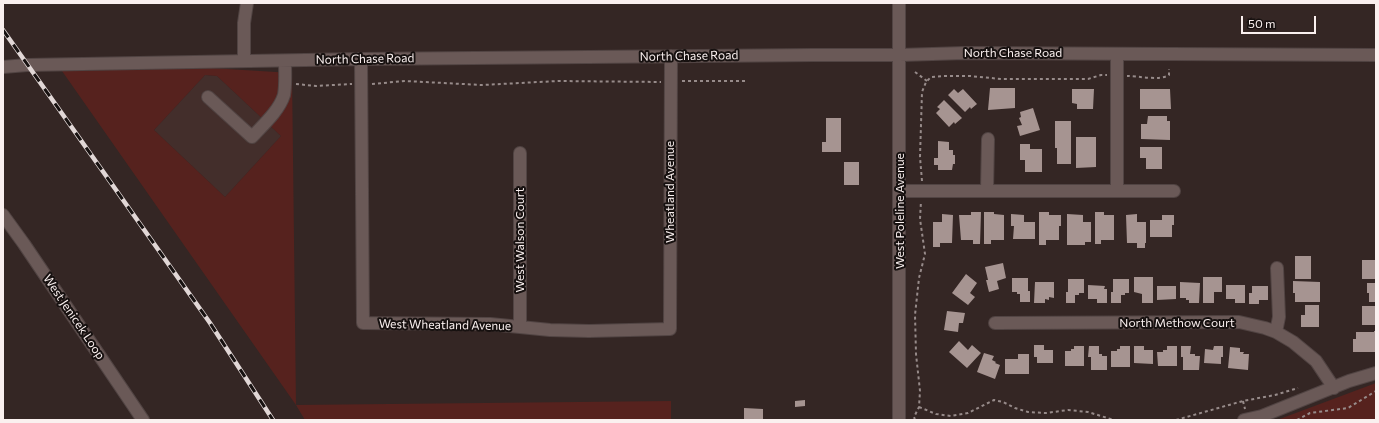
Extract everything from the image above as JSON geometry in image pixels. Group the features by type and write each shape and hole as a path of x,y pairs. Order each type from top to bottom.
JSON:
{"street":[{"path":"244,61 244,23 247,3"},
{"name":"West Poleline Avenue","path":"899,3 899,420"},
{"name":"North Chase Road","path":"3,67 27,64 361,59 900,55 965,53 1376,55"},
{"path":"1116,190 1117,54"},
{"name":"Wheatland Avenue","path":"670,329 671,56"},
{"name":"West Wheatland Avenue","path":"361,59 363,323 490,324 550,330 589,331 670,329"},
{"path":"208,97 252,137 280,104 285,82 285,61"},
{"path":"987,190 988,139"},
{"name":"West Walson Court","path":"520,153 520,327"},
{"path":"900,191 1174,191"},
{"name":"West Jenicek Loop","path":"3,215 143,420"},
{"path":"1276,332 1279,317 1277,268"},
{"name":"North Methow Court","path":"995,323 1239,322 1265,328 1294,342 1316,361 1334,388"},
{"path":"1244,420 1262,418 1349,381 1376,373"}],"path":[{"path":"914,420 914,416 919,407 920,391 916,354 915,316 919,278 925,254 920,219 922,178 920,157 922,92 927,80 931,77 943,76 970,76 1001,79 1088,80 1101,75 1164,77 1169,75 1169,68"},
{"path":"915,72 927,80"},
{"path":"285,82 316,86 334,84 376,85 405,81 482,85 558,81 747,81"},
{"path":"1176,420 1243,401 1275,395 1302,387"},
{"path":"1297,420 1310,413 1348,408 1376,391"},
{"path":"919,407 936,414 951,416 968,413 994,400 1028,412 1046,413 1068,410 1088,412 1114,420"}],"shaded area":[{"path":"211,68 292,73 296,405 62,71","holes":["205,75 217,76 281,136 225,197 154,130"]},
{"path":"205,75 217,76 281,136 225,197 154,130"},
{"path":"1376,383 1376,420 1277,420"},
{"path":"671,401 671,420 305,420 296,405"}],"building":[{"path":"990,88 1015,88 1015,108 988,110"},
{"path":"954,89 958,93 963,89 977,104 971,109 970,107 965,112 948,95"},
{"path":"1072,89 1094,89 1093,109 1077,109 1077,104 1072,103"},
{"path":"1140,89 1170,89 1171,109 1140,109"},
{"path":"944,100 962,118 955,124 954,122 949,127 936,113 940,109 937,107"},
{"path":"1033,108 1040,130 1020,136 1017,126 1022,125 1019,118 1021,117 1020,112"},
{"path":"1148,116 1167,116 1167,121 1170,121 1170,140 1141,139 1141,124 1147,124"},
{"path":"826,118 841,118 841,152 822,152 822,142 826,142"},
{"path":"1055,121 1071,121 1071,164 1057,164 1057,148 1055,148"},
{"path":"1076,137 1096,137 1096,167 1076,168"},
{"path":"938,141 949,142 949,150 953,150 953,155 955,155 955,164 953,164 952,170 938,170 938,165 934,165 934,158 938,158"},
{"path":"1020,144 1030,144 1030,149 1042,149 1042,172 1025,172 1025,160 1020,160"},
{"path":"1140,147 1162,147 1162,169 1146,169 1146,158 1140,158"},
{"path":"844,162 859,162 859,185 844,185"},
{"path":"971,212 981,212 980,244 973,244 973,240 961,240 959,215 971,215"},
{"path":"984,212 994,212 994,214 1004,215 1004,240 991,240 991,244 984,244"},
{"path":"1039,212 1049,212 1049,215 1061,215 1059,240 1046,240 1046,245 1039,245"},
{"path":"1095,212 1104,212 1104,215 1114,215 1114,240 1101,240 1101,244 1095,244"},
{"path":"942,214 953,215 952,243 940,243 940,247 933,247 933,222 942,222"},
{"path":"1011,214 1024,215 1024,222 1035,222 1035,239 1013,239 1014,226 1011,226"},
{"path":"1067,214 1083,215 1083,222 1091,222 1091,242 1085,242 1085,245 1067,245"},
{"path":"1137,214 1137,222 1146,222 1145,248 1137,248 1137,243 1127,243 1126,215"},
{"path":"1162,215 1174,215 1172,237 1150,237 1150,220 1162,220"},
{"path":"1295,256 1311,256 1311,279 1295,279"},
{"path":"1362,260 1376,260 1376,279 1362,279"},
{"path":"1003,263 1006,278 997,281 999,289 989,292 985,267"},
{"path":"966,274 977,283 970,293 975,297 968,305 952,293"},
{"path":"1134,277 1153,277 1153,303 1142,303 1142,294 1134,292"},
{"path":"1203,277 1222,277 1222,292 1214,292 1214,303 1203,303"},
{"path":"1012,278 1028,278 1030,302 1020,302 1020,294 1017,294 1017,292 1012,292"},
{"path":"1068,279 1084,279 1084,293 1075,295 1075,303 1066,303"},
{"path":"1113,279 1129,279 1129,293 1121,295 1121,303 1111,303"},
{"path":"1293,281 1320,282 1320,302 1295,302"},
{"path":"1035,282 1054,282 1054,298 1049,297 1049,300 1045,299 1045,303 1034,303"},
{"path":"1180,282 1200,283 1199,303 1189,303 1189,300 1186,300 1186,298 1180,298"},
{"path":"1367,283 1376,283 1376,302 1369,302"},
{"path":"1088,285 1105,286 1104,289 1107,289 1107,303 1097,303 1097,299 1088,299"},
{"path":"1226,285 1245,285 1245,303 1235,303 1235,299 1226,299"},
{"path":"1157,286 1176,286 1176,299 1157,300"},
{"path":"1252,286 1268,286 1268,300 1259,300 1259,304 1249,304 1249,293 1252,293"},
{"path":"1305,305 1319,305 1319,327 1301,327 1301,315 1305,315"},
{"path":"1362,306 1376,306 1376,325 1362,325"},
{"path":"947,311 965,313 963,323 959,323 958,332 944,330"},
{"path":"1376,331 1376,352 1353,352 1353,339 1356,339 1356,332"},
{"path":"959,341 968,350 972,345 981,353 967,368 949,352"},
{"path":"1034,345 1044,345 1044,350 1053,350 1053,363 1037,363 1037,357 1034,357"},
{"path":"1074,346 1084,346 1084,366 1065,366 1065,351 1071,351 1071,349 1074,349"},
{"path":"1089,346 1099,346 1099,354 1102,354 1102,356 1107,356 1107,370 1091,370 1091,357 1088,357"},
{"path":"1120,346 1130,346 1130,367 1111,367 1111,351 1117,351 1117,349 1120,349"},
{"path":"1134,346 1144,346 1144,350 1153,350 1153,364 1134,363"},
{"path":"1167,346 1177,346 1177,366 1158,366 1157,352 1167,350"},
{"path":"1181,346 1191,346 1190,354 1200,356 1199,370 1183,370"},
{"path":"1214,346 1223,346 1223,357 1221,357 1221,364 1204,363 1205,349 1213,350"},
{"path":"1230,347 1240,348 1240,352 1244,352 1243,354 1249,354 1248,370 1228,368"},
{"path":"984,353 994,356 992,360 1000,365 995,379 977,372"},
{"path":"1018,354 1029,354 1029,374 1005,374 1005,359 1018,359"},
{"path":"805,400 805,406 795,407 795,401"},
{"path":"744,408 763,409 763,420 744,420"}],"railway":[{"path":"3,30 210,323 273,420"}]}
